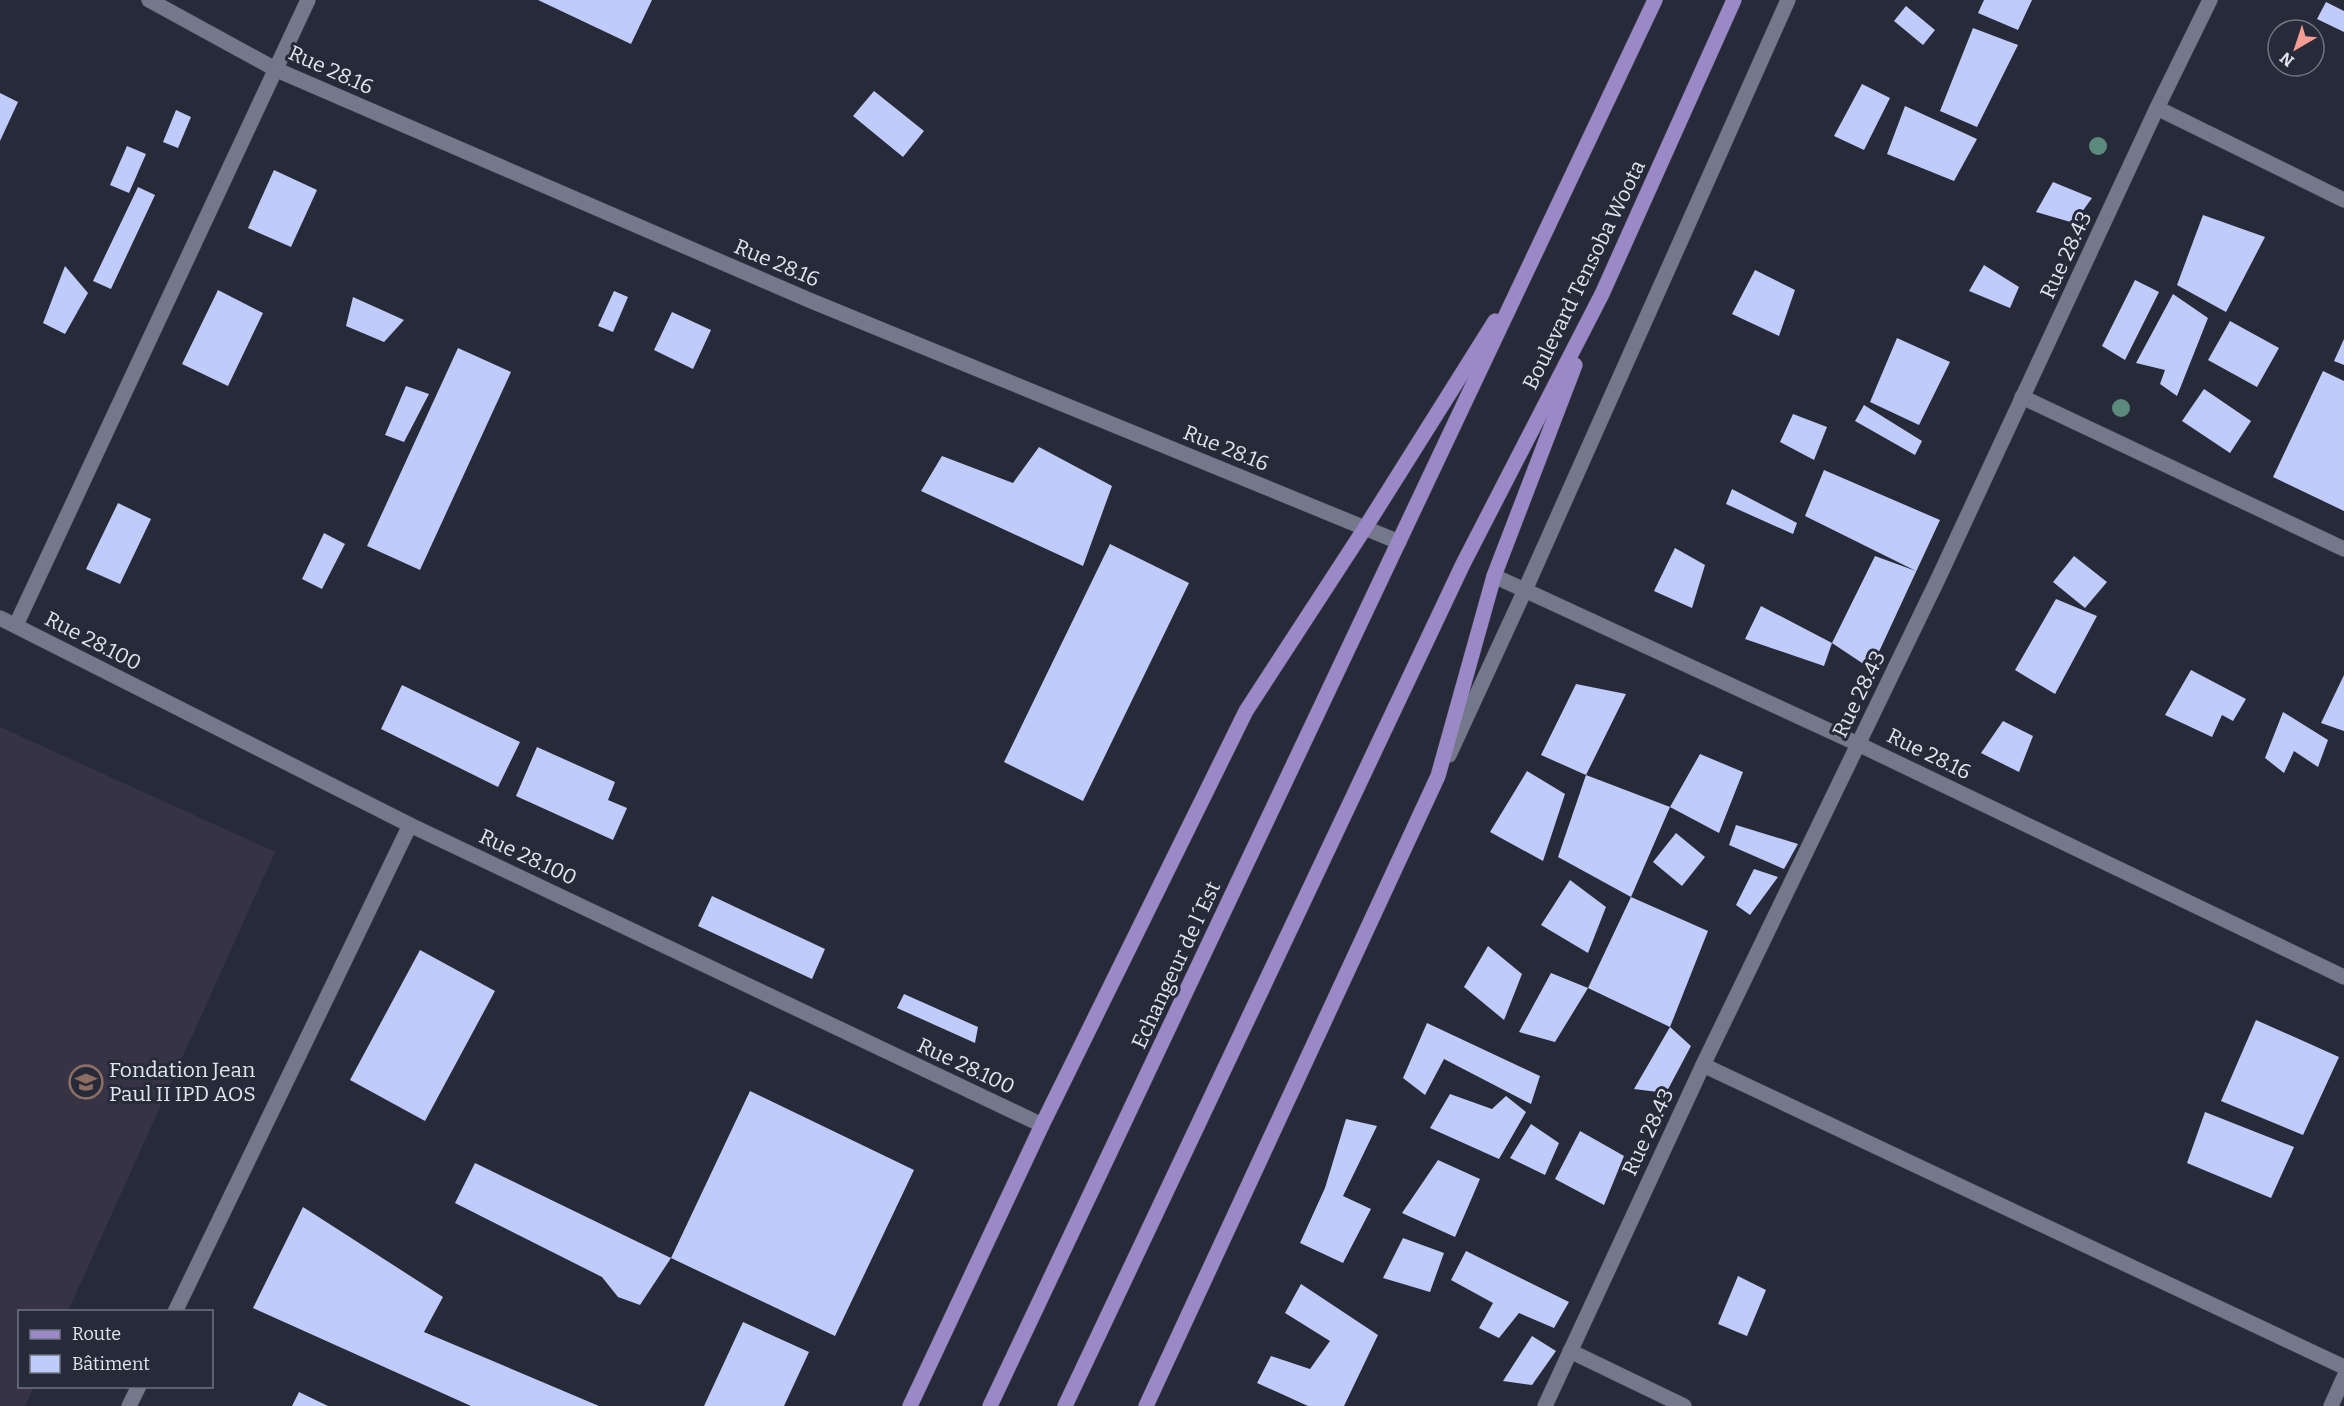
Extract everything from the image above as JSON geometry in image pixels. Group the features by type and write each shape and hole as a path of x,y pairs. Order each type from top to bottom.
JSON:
{"main road":[{"path":"1399,542 1655,0"},
{"name":"Boulevard Tensoba Woota","path":"1065,1406 1463,564 1602,294 1734,0"},
{"path":"910,1406 1041,1125 1246,711 1365,528 1532,263"},
{"path":"1146,1406 1438,776 1494,576 1602,294"},
{"name":"Echangeur de l´Est","path":"990,1406 1399,542"}],"street":[{"name":"Rue 28.16","path":"149,0 278,70 809,300 1399,542"},
{"path":"16,625 278,70 308,0"},
{"path":"1438,776 1525,590 1788,0"},
{"name":"Rue 28.43","path":"1545,1406 1703,1065 1938,579 2088,261 2157,108 2210,0"},
{"path":"2157,108 2344,200"},
{"path":"2022,397 2344,549"},
{"name":"Rue 28.16","path":"1494,576 1858,744 2344,977"},
{"name":"Rue 28.100","path":"0,618 410,825 1041,1125"},
{"path":"175,1310 410,825"},
{"path":"1703,1065 2344,1367"},
{"path":"1570,1351 1684,1406"},
{"path":"2331,1406 2344,1377"},
{"path":"129,1406 138,1388"}],"shaded area":[{"name":"Fondation Jean Paul II IPD AOS","path":"0,727 275,852 68,1310 18,1310 18,1388 34,1388 25,1406 0,1406"}],"building":[{"path":"538,0 652,0 631,44"},
{"path":"1984,0 2032,0 2018,30 1978,13"},
{"path":"2326,2 2344,11 2344,32 2326,23 2326,18 2318,18"},
{"path":"1906,6 1935,30 1923,45 1894,21"},
{"path":"1973,28 2018,45 1977,127 1940,111"},
{"path":"1862,84 1890,98 1864,150 1834,136"},
{"path":"874,91 924,131 903,157 853,116"},
{"path":"0,93 18,102 0,141"},
{"path":"1905,106 1977,139 1954,181 1887,154"},
{"path":"176,110 191,117 178,148 163,142"},
{"path":"127,146 146,154 129,193 110,185"},
{"path":"274,170 317,190 291,247 248,228"},
{"path":"2053,182 2092,198 2074,223 2036,212"},
{"path":"138,187 155,195 111,289 93,281"},
{"path":"2203,215 2265,237 2226,312 2177,285"},
{"path":"1984,265 2019,287 2010,308 1969,291"},
{"path":"65,266 88,293 65,334 43,323"},
{"path":"1755,270 1795,290 1779,336 1732,314"},
{"path":"2135,280 2159,292 2125,360 2102,346"},
{"path":"218,290 263,313 228,386 182,364"},
{"path":"614,291 628,297 613,332 598,326"},
{"path":"2173,294 2208,318 2177,396 2160,384 2165,370 2136,363"},
{"path":"353,297 404,320 384,342 346,326"},
{"path":"672,312 711,330 693,369 654,350"},
{"path":"2230,321 2279,348 2257,387 2208,360"},
{"path":"1897,338 1950,362 1919,425 1870,402"},
{"path":"2344,339 2344,365 2334,361"},
{"path":"458,348 511,372 420,570 367,546"},
{"path":"2323,371 2344,381 2344,511 2273,477"},
{"path":"406,386 429,394 404,442 385,435"},
{"path":"2204,389 2251,421 2230,453 2182,421"},
{"path":"1864,405 1922,441 1915,455 1855,421"},
{"path":"1793,414 1827,427 1814,460 1780,442"},
{"path":"1039,447 1112,486 1083,566 921,491 942,456 1013,483"},
{"path":"1824,470 1940,520 1871,669 1832,643 1875,556 1916,571 1805,516"},
{"path":"1732,489 1797,523 1793,534 1726,504"},
{"path":"118,503 151,519 120,584 86,569"},
{"path":"324,533 345,544 322,589 302,579"},
{"path":"1110,544 1189,583 1083,801 1004,762"},
{"path":"1675,548 1705,565 1692,608 1654,591"},
{"path":"2074,556 2107,582 2085,608 2053,582"},
{"path":"2056,599 2097,616 2055,694 2015,670"},
{"path":"1761,606 1832,643 1824,666 1745,639"},
{"path":"2191,670 2246,699 2233,721 2222,715 2212,737 2165,715"},
{"path":"2344,675 2344,731 2321,723"},
{"path":"1576,684 1626,694 1586,775 1541,755"},
{"path":"402,685 520,742 498,787 381,729"},
{"path":"2283,712 2328,740 2318,767 2294,751 2284,773 2265,758"},
{"path":"2003,721 2033,736 2019,772 1981,753"},
{"path":"537,747 615,782 608,800 627,808 613,840 516,796"},
{"path":"1700,754 1743,772 1719,833 1670,807"},
{"path":"1527,771 1565,794 1543,861 1490,832"},
{"path":"1586,775 1670,807 1631,897 1558,857"},
{"path":"1736,825 1798,844 1784,869 1729,845"},
{"path":"1676,833 1705,857 1682,886 1653,862"},
{"path":"1754,869 1778,877 1750,915 1736,905"},
{"path":"1570,880 1606,907 1588,953 1541,925"},
{"path":"712,896 825,949 812,979 698,926"},
{"path":"1631,897 1708,931 1670,1027 1588,988"},
{"path":"1488,946 1522,974 1504,1020 1464,987"},
{"path":"420,950 495,991 425,1121 350,1080"},
{"path":"1551,973 1588,988 1555,1042 1519,1032"},
{"path":"904,994 978,1027 975,1043 897,1008"},
{"path":"2256,1020 2339,1057 2303,1135 2221,1101"},
{"path":"1427,1023 1540,1076 1531,1104 1444,1059 1425,1095 1403,1078"},
{"path":"1670,1027 1691,1046 1666,1093 1634,1089"},
{"path":"750,1091 914,1170 835,1336 671,1258"},
{"path":"1450,1094 1492,1109 1506,1096 1526,1112 1499,1159 1430,1128"},
{"path":"2205,1112 2294,1147 2271,1198 2187,1163"},
{"path":"1346,1119 1377,1126 1343,1196 1371,1209 1343,1263 1300,1243 1325,1188"},
{"path":"1531,1124 1559,1143 1545,1175 1510,1158"},
{"path":"1580,1131 1624,1156 1604,1205 1555,1179"},
{"path":"1438,1160 1480,1179 1455,1237 1402,1213"},
{"path":"475,1163 671,1258 640,1305 618,1297 602,1277 455,1203"},
{"path":"303,1207 443,1297 424,1332 599,1406 471,1406 253,1308"},
{"path":"1403,1238 1444,1253 1430,1292 1383,1278"},
{"path":"1466,1251 1569,1302 1554,1328 1519,1313 1499,1338 1479,1328 1493,1303 1451,1280"},
{"path":"1738,1276 1766,1290 1747,1336 1718,1324"},
{"path":"1301,1284 1378,1335 1344,1406 1308,1406 1257,1383 1271,1356 1310,1369 1330,1341 1285,1313"},
{"path":"743,1322 809,1352 784,1406 704,1406"},
{"path":"1532,1336 1556,1351 1532,1385 1503,1381"},
{"path":"299,1392 328,1406 292,1406"}],"place":[{"name":"Fondation Jean Paul II IPD AOS","path":"86,1082"}]}
